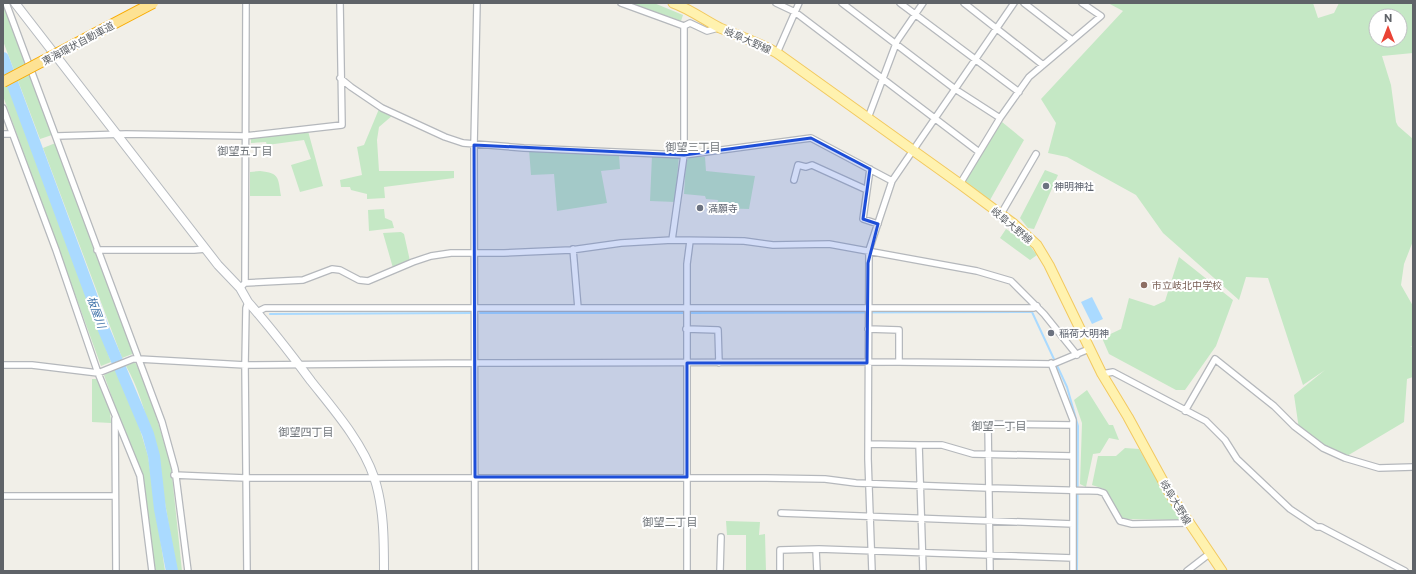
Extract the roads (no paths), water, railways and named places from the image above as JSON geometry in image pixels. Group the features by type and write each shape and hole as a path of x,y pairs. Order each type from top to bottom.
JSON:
{"highway":[{"name":"東海環状自動車道","path":"3,82 153,3"}],"main road":[{"name":"岐阜大野線","path":"673,3 686,7 719,27 756,42 776,53 1001,214 1031,240 1042,253 1102,374 1188,523 1222,571"}],"street":[{"path":"6,3 57,136 136,359 162,422 175,469 174,474 188,571"},
{"path":"15,3 206,249 242,286"},
{"path":"246,3 242,286 248,302 298,364 352,436 367,460 374,478 384,533 384,571"},
{"path":"57,136 245,136 342,125 340,78 340,3"},
{"path":"475,571 474,145 477,3"},
{"path":"620,3 684,26 690,23 707,31 719,27"},
{"path":"776,3 795,12 884,78 979,152"},
{"path":"776,53 799,3"},
{"path":"842,3 956,89 1000,118"},
{"path":"900,3 915,16 975,58 1019,92"},
{"path":"868,118 896,44 923,3"},
{"path":"964,3 1043,65"},
{"path":"872,571 869,516 867,363 869,250 892,181 936,119 975,58 1014,3"},
{"path":"1024,3 1072,40"},
{"path":"960,184 1000,118 1029,77 1101,16 1082,3"},
{"path":"672,240 684,155 684,26"},
{"path":"340,78 361,95 382,108 445,137 474,145 684,155 811,138 892,181"},
{"path":"3,108 56,250 115,416 140,476 152,571"},
{"path":"3,134 12,134"},
{"path":"1001,214 1036,154"},
{"path":"794,180 798,165 806,167 812,165 867,190"},
{"path":"870,169 862,219 878,224"},
{"path":"242,286 303,280 332,269 340,270 359,280 368,281 413,262 431,256 451,253 475,254 573,249 621,243 672,240 744,241 773,245 828,244 869,250 998,276 1011,280 1037,306 1077,355"},
{"path":"687,571 686,329 687,264 690,241"},
{"path":"97,250 206,249"},
{"path":"573,249 578,308"},
{"path":"246,571 245,365 246,308 248,302"},
{"path":"256,312 265,308 1034,308 1037,306"},
{"path":"686,329 718,330 719,363"},
{"path":"868,329 899,330 898,362"},
{"path":"3,365 32,365 100,372 136,359 245,365 475,363 1051,363 1077,355 1089,349"},
{"path":"1185,411 1215,359 1274,406 1294,426 1324,448 1345,458 1378,468 1413,467"},
{"path":"1051,363 1073,420 1073,571"},
{"path":"1102,374 1113,372 1206,421 1225,440 1237,459 1290,509 1317,527 1405,571"},
{"path":"115,416 116,571"},
{"path":"990,571 988,424 1073,424"},
{"path":"868,444 942,445 973,454 1073,456"},
{"path":"920,445 923,571"},
{"path":"174,474 245,478 687,477 825,479 856,483 1098,491 1104,493 1120,521 1132,524 1188,523"},
{"path":"3,496 115,496"},
{"path":"781,513 1073,524"},
{"path":"720,537 720,571"},
{"path":"780,571 780,550 990,554 1073,558"},
{"path":"816,550 817,571"},
{"path":"1187,571 1209,554"}],"water":[{"path":"1092,297 1103,319 1092,324 1081,302"}],"waterway":[{"name":"板屋川","path":"3,58 104,330 148,434 154,456 160,509 172,571"},
{"path":"691,313 1032,312 1067,387 1078,426 1077,571"},
{"path":"270,314 471,313"},
{"path":"480,313 683,313"}],"place":[{"name":"神明神社","path":"1046,186"},
{"name":"満願寺","path":"700,208"},
{"name":"市立岐北中学校","path":"1144,285"},
{"name":"稲荷大明神","path":"1051,333"}],"district":[{"name":"御望三丁目","path":"693,146"},
{"name":"御望五丁目","path":"245,150"},
{"name":"御望一丁目","path":"999,425"},
{"name":"御望四丁目","path":"306,431"},
{"name":"御望二丁目","path":"670,521"}]}
